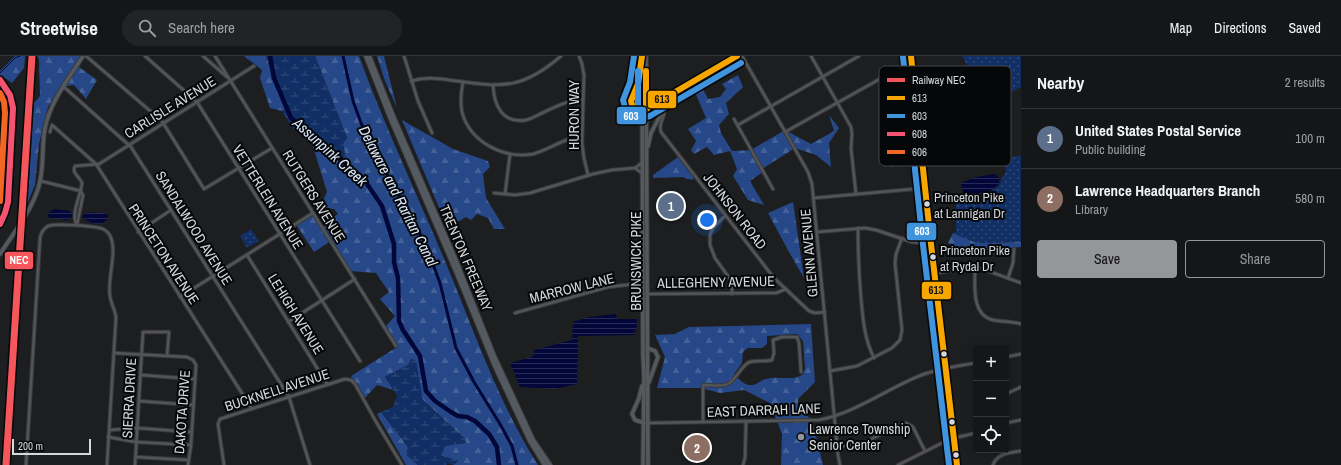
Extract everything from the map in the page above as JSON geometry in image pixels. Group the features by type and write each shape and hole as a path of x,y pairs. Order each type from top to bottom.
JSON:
{"highway":[{"name":"TRENTON FREEWAY","path":"366,56 492,360 530,441 545,465"},
{"name":"TRENTON FREEWAY","path":"370,56 393,116 456,261 494,356 533,440 550,465"}],"main road":[{"path":"1,253 30,207 39,188 41,181 45,126 64,87 83,56"},
{"path":"911,56 912,66"},
{"path":"643,57 638,84 631,101 632,106 635,109 644,110"},
{"name":"BRUNSWICK PIKE","path":"643,57 646,157 647,294 645,348 643,354 648,465"},
{"path":"0,80 7,88 12,98 13,113 8,202 0,224"},
{"path":"646,157 651,134 661,114 656,103"},
{"name":"BRUNSWICK PIKE","path":"643,465 648,395 643,290 644,110"},
{"path":"923,166 957,465"},
{"path":"645,348 655,351 658,357 658,362 650,378 648,395"},
{"path":"644,377 639,398 632,414 635,420 646,423"}],"street":[{"path":"86,56 164,123 204,189 272,148"},
{"name":"VETTERLEIN AVENUE","path":"145,56 197,102 360,361"},
{"path":"203,56 230,80"},
{"name":"RUTGERS AVENUE","path":"215,56 396,346"},
{"path":"404,56 411,81 432,132"},
{"path":"411,81 429,77 493,85 512,84 540,72 560,56"},
{"name":"HURON WAY","path":"579,56 584,70 582,139 588,175"},
{"path":"644,110 737,56"},
{"name":"GLENN AVENUE","path":"742,56 810,177 814,198 837,447 840,465"},
{"path":"812,56 852,130 851,148 856,194"},
{"path":"738,125 859,56"},
{"path":"903,66 912,61"},
{"name":"CARLISLE AVENUE","path":"96,164 99,164 254,66"},
{"path":"785,132 879,80"},
{"path":"463,82 461,105 464,117 477,137 498,151 521,155 534,154 567,140 582,139"},
{"path":"493,85 494,100 498,107 507,116 518,120 530,119 565,102 583,100"},
{"name":"SANDALWOOD AVENUE","path":"64,87 130,144 289,396 310,465"},
{"name":"JOHNSON ROAD","path":"661,100 665,110 660,127 661,132 725,216 774,278 809,311 815,313 825,312"},
{"path":"734,119 773,189"},
{"name":"PRINCETON AVENUE","path":"50,132 52,126 96,164 252,409"},
{"path":"505,194 510,154"},
{"path":"494,193 523,194 588,175 606,171 635,168 643,162"},
{"path":"77,225 83,195 81,191 82,183 75,173 74,168 77,165 96,164"},
{"path":"635,168 643,174"},
{"path":"41,181 81,191"},
{"path":"814,198 925,188"},
{"path":"138,232 171,210"},
{"path":"180,297 313,214"},
{"path":"725,216 713,228 710,235 710,245 715,258 730,279 732,284 732,294"},
{"path":"26,465 40,236 43,230 50,226 77,225 101,229 108,233 112,241 113,249 110,296 116,314 107,465"},
{"path":"817,232 858,228 876,230 915,242 931,244"},
{"path":"858,228 859,273 864,332 874,358"},
{"path":"830,371 853,368 895,346 900,340 902,334 895,263 896,254 902,238"},
{"path":"1008,278 1013,263 1014,249"},
{"name":"LEHIGH AVENUE","path":"247,255 328,384"},
{"path":"935,273 975,268 1021,283"},
{"path":"975,268 976,298 980,312 992,320 1021,324"},
{"name":"MARROW LANE","path":"515,313 608,286 635,284 643,276"},
{"path":"288,322 355,279"},
{"name":"MARROW LANE","path":"635,284 643,290"},
{"name":"ALLEGHENY AVENUE","path":"647,294 776,293 786,289"},
{"name":"SIERRA DRIVE","path":"135,465 143,332 169,332 168,356"},
{"path":"703,422 704,386 728,384 750,362 765,362 772,360 774,354 774,340 782,337 797,337 799,343 801,372"},
{"path":"114,353 168,356"},
{"path":"1009,356 1021,354"},
{"name":"DAKOTA DRIVE","path":"168,356 187,357 194,360 196,365 191,445 188,465"},
{"name":"EAST DARRAH LANE","path":"646,423 813,421 847,412 912,379 928,373 973,364"},
{"path":"140,375 194,379"},
{"name":"BUCKNELL AVENUE","path":"224,465 218,424 219,420 289,396 348,379 355,384 402,465"},
{"path":"1009,393 1021,387"},
{"path":"139,402 193,405"},
{"path":"1009,422 1021,420"},
{"path":"743,465 745,458 746,422"},
{"path":"837,447 863,443 906,423 912,427 925,451"},
{"path":"109,430 137,428 191,432"},
{"path":"898,465 954,438 973,433"},
{"path":"108,437 136,442 191,445"},
{"path":"993,465 999,456 1021,452"},
{"path":"136,457 189,460"}],"green space":[{"path":"15,56 25,56 24,68 12,83 1,75 0,76 0,71"},
{"path":"37,56 84,56 79,67 97,80 86,99 74,85 61,87 48,107 39,144 35,185 27,204 34,103 40,96 39,59"},
{"path":"244,56 266,56 285,110 282,111 270,108 260,78 262,70"},
{"path":"266,56 315,56 347,138 343,143 347,167 332,155 326,145 317,139 293,129 282,111 285,110"},
{"path":"315,56 359,56 488,368 511,418 538,465 453,465 458,461 441,456 445,445 465,443 465,439 423,400 408,365 385,377 394,390 377,385 364,399 351,376 397,347 386,326 395,316 380,299 389,292 376,273 350,271 331,241 314,252 295,223 313,212 322,226 338,214 334,209 320,207 327,192 310,137 321,141 335,158 347,166 343,143 347,138"},
{"path":"377,56 384,56 397,108 385,81"},
{"path":"962,56 1021,56 1021,87 1011,92 1011,66 968,66"},
{"path":"738,75 743,87 726,103 729,114 719,125 721,133 732,151 751,150 785,130 811,144 834,131 829,115 839,128 829,143 831,167 816,155 795,148 762,169 763,172 750,181 764,205 748,200 733,176 737,169 730,151 714,155 707,147 694,154 691,150 696,141 688,129 706,118 694,90 696,86 700,83 708,99 720,97 726,89 722,84"},
{"path":"402,120 453,149 488,161 490,167 483,174 486,198 505,229 494,229 488,218 477,214 471,220 466,217 448,229"},
{"path":"1021,155 1021,242 977,243 953,233 956,232 956,204 967,197 981,196 999,186 1006,172 1005,166 1011,166 1011,157"},
{"path":"678,157 694,178 692,180 682,177 653,178 653,175"},
{"path":"793,202 804,278 768,213"},
{"path":"251,229 259,241 247,248 240,236"},
{"path":"953,233 977,243 1021,242 1021,247 1003,249 1002,254 961,252 948,243"},
{"path":"811,324 815,382 798,399 798,410 810,418 814,427 823,465 781,465 782,434 770,403 744,390 720,393 701,388 657,388 665,357 655,335 675,334 689,327","holes":["797,334 803,341 805,368 803,374 795,378 771,378 754,385 749,385 734,374 742,363 743,352 748,348 762,348 767,344 767,336"]},
{"path":"411,359 416,360 423,400 465,439 466,443 445,446 441,456 458,460 453,465 447,463 447,465 418,465 407,455 408,447 381,412 393,407 397,396 385,377 408,365"},
{"path":"381,412 408,447 407,455 418,465 406,465 377,414"}],"shaded area":[{"path":"995,174 999,178 999,184 991,190 983,194 965,196 961,183 976,177"},
{"path":"55,209 70,211 73,216 67,220 49,218 49,212"},
{"path":"88,212 103,213 108,215 108,219 98,224 91,223 82,216"},
{"path":"616,314 617,319 637,319 637,326 634,335 578,336 577,384 555,389 520,387 510,363 532,357 534,355 534,350 572,340 573,322 589,317"}],"waterway":[{"path":"0,73 15,58 20,56"},
{"name":"Assunpink Creek","path":"270,56 274,78 291,118 363,178 382,206 394,244 394,262 398,278 399,321 403,330 420,356 426,391 435,401 451,412 458,416 467,417 475,421 489,434 497,447 499,465"},
{"name":"Delaware and Raritan Canal","path":"343,56 353,101 361,123 376,155 417,227 428,251 440,283 456,348 474,382 512,446 517,465"}],"rail line":[{"name":"NEC","path":"6,465 32,56"}],"transit line":[{"name":"603","path":"634,56 630,82 623,100 627,114 639,119 650,116 741,63"},
{"name":"613","path":"642,56 638,84 631,101 633,108 640,111 646,109 737,56"},
{"name":"613","path":"911,56 912,66"},
{"name":"603","path":"903,57 904,66"},
{"name":"603","path":"638,71 638,109"},
{"name":"613","path":"646,71 646,109"},
{"name":"608","path":"0,80 10,95 13,108 8,202 0,224"},
{"name":"606","path":"0,93 4,102 5,113 0,201"},
{"name":"603","path":"915,166 949,465"},
{"name":"613","path":"923,166 957,465"}],"place":[{"name":"Princeton Pike at Lannigan Dr","path":"927,204"},
{"name":"United States Postal Service","path":"671,206"},
{"name":"Princeton Pike at Rydal Dr","path":"933,257"},
{"name":"Lawrence Township Senior Center","path":"801,437"},
{"name":"Lawrence Headquarters Branch","path":"697,448"}]}
